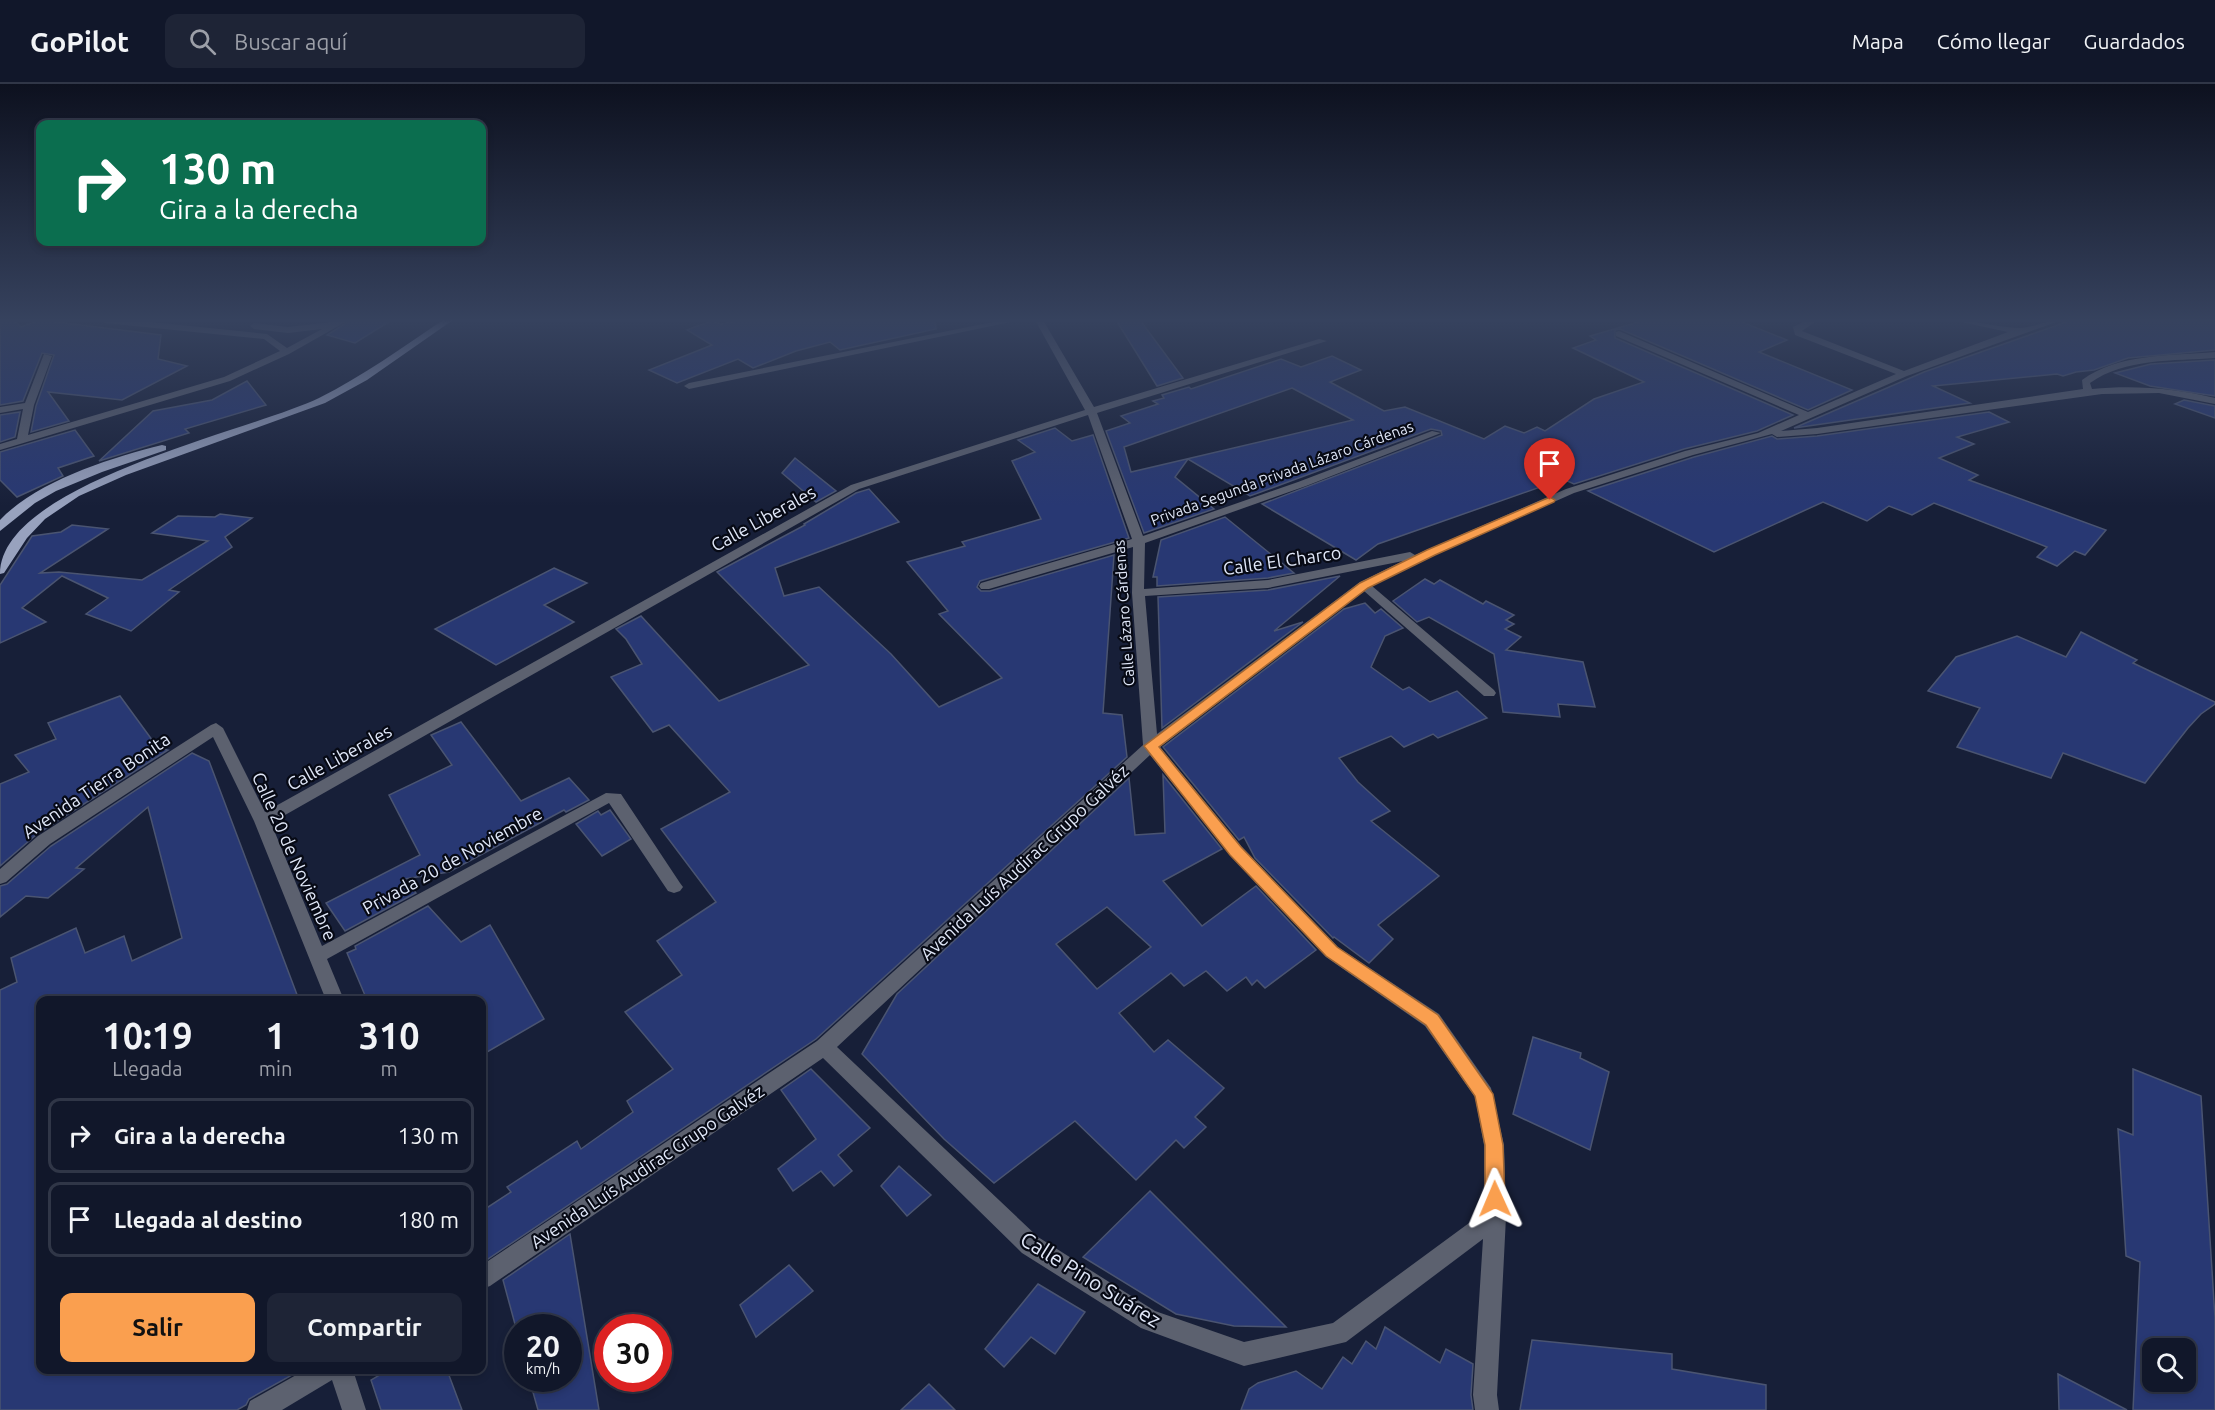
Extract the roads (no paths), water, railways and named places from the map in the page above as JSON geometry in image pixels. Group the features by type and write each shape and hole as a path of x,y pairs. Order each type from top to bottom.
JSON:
{"main road":[{"path":"0,527 6,518 46,492 109,465 303,400 338,382"},
{"path":"0,570 22,536 41,517 75,494 122,473 321,401 357,382"}],"street":[{"path":"22,439 29,405 37,382"},
{"path":"0,447 217,382"},
{"path":"689,386 709,382"},
{"name":"Calle Lázaro Cárdenas","path":"1074,382 1091,411 1139,541 1138,593 1151,746"},
{"name":"Calle Liberales","path":"262,821 855,487 1187,382"},
{"path":"1730,382 1809,416"},
{"path":"1762,435 1886,382"},
{"path":"2085,382 2088,391"},
{"path":"1762,435 1817,431 2088,391 2157,391 2195,394 2215,401"},
{"path":"0,410 29,405"},
{"name":"Privada Segunda Privada Lázaro Cárdenas","path":"985,586 1139,541 1302,484 1436,433"},
{"name":"Avenida Luís Audirac Grupo Galvéz","path":"486,1275 824,1047 1151,746 1364,585 1431,552 1570,491 1689,453 1762,435"},
{"name":"Calle El Charco","path":"1138,593 1268,584 1431,552"},
{"path":"1364,585 1488,693"},
{"name":"Calle 20 de Noviembre","path":"216,728 262,821 333,996"},
{"name":"Avenida Tierra Bonita","path":"0,878 44,840 216,728"},
{"path":"1151,746 1236,851 1332,952 1432,1020 1484,1094 1494,1145 1495,1217 1485,1395 1487,1410"},
{"name":"Privada 20 de Noviembre","path":"318,956 606,798 615,798 674,887"},
{"name":"Calle Pino Suárez","path":"824,1047 1030,1245 1149,1320 1244,1354 1338,1334 1495,1217"},
{"path":"259,1410 320,1374"},
{"path":"342,1374 354,1410"}]}
